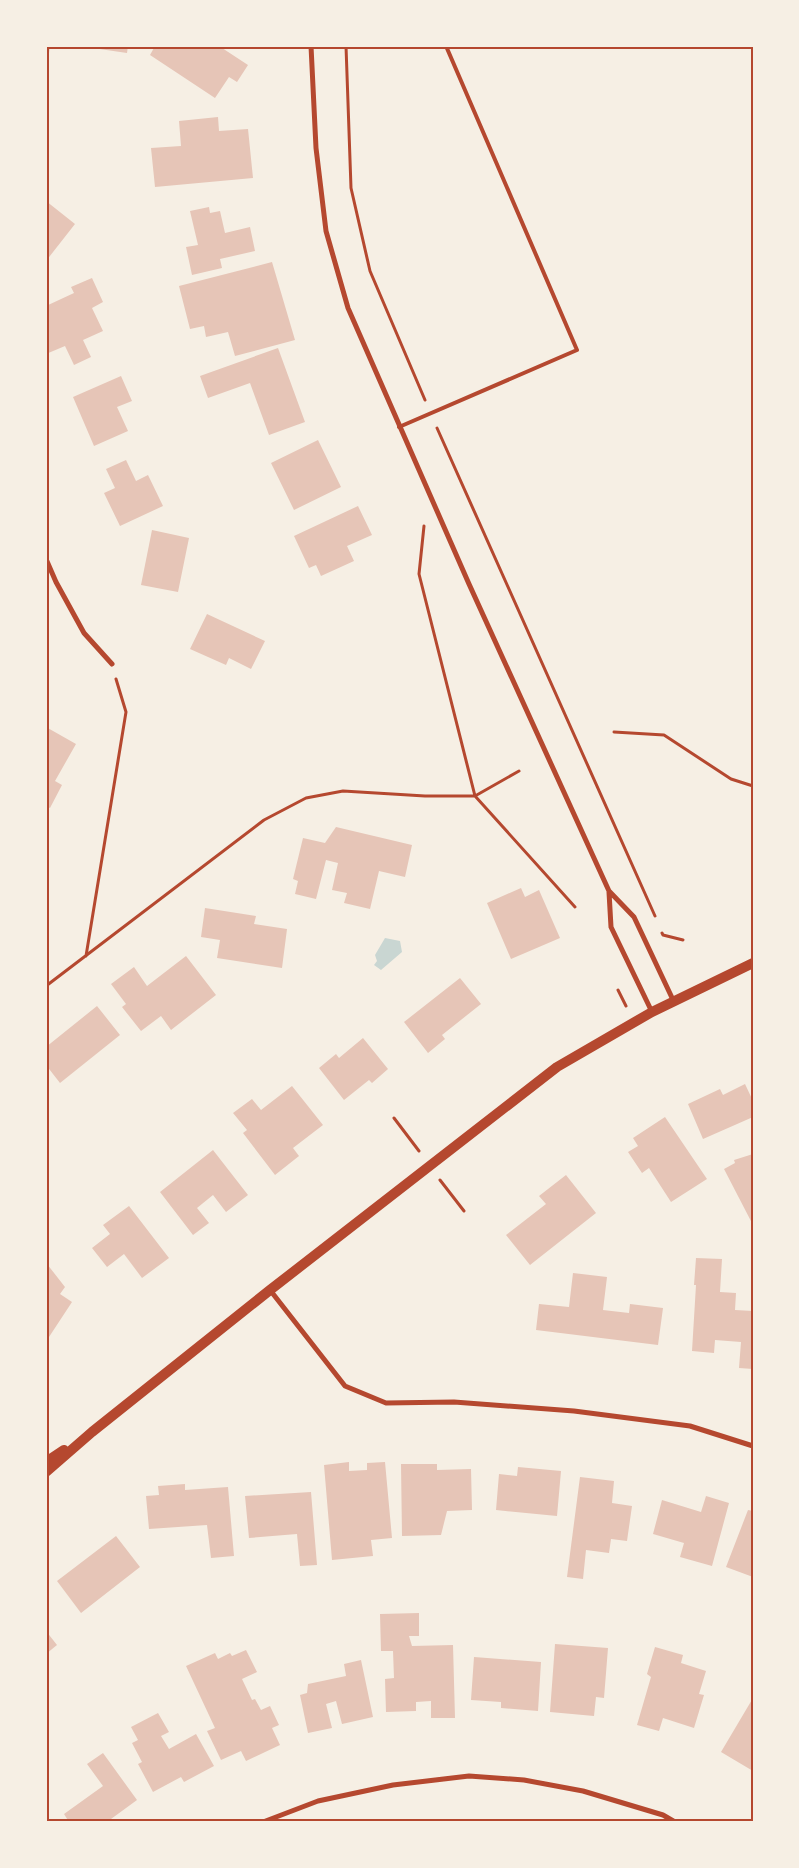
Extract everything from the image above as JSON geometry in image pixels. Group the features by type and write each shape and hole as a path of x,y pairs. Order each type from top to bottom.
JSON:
{"main road":[{"path":"46,1472 92,1432 270,1290 557,1067 652,1012 753,963"},
{"path":"46,1462 92,1432"}],"street":[{"path":"311,46 316,148 326,231 348,308 609,891 634,917 675,1002"},
{"path":"46,559 56,582 84,633 112,664"},
{"path":"609,891 611,927 652,1012"},
{"path":"270,1290 345,1386 386,1403 454,1402 574,1411 690,1426 753,1446"},
{"path":"263,1822 318,1801 393,1785 469,1776 524,1780 583,1791 663,1816 675,1822"}],"lane":[{"path":"400,427 577,350 446,46"}],"path":[{"path":"346,46 351,188 370,271 431,414 655,917"},
{"path":"428,490 419,574 475,796 575,907"},
{"path":"86,956 126,712 112,664"},
{"path":"614,732 664,734 731,779 753,786"},
{"path":"46,986 264,820 306,798 343,791 433,796 475,796 519,771"},
{"path":"659,926 663,935 683,940"}],"shaded area":[{"path":"385,938 400,941 402,952 381,970 374,965 377,961 375,955"}],"building":[{"path":"46,46 50,46 47,68 46,68"},
{"path":"79,46 128,46 127,53"},
{"path":"155,46 219,46 248,65 237,82 229,77 215,98 150,55"},
{"path":"218,117 219,131 248,129 253,178 155,187 151,148 181,146 179,121"},
{"path":"46,201 75,224 46,261"},
{"path":"209,207 210,213 220,211 225,233 250,227 255,251 220,259 222,268 192,275 186,247 198,245 190,211"},
{"path":"272,262 295,340 235,356 228,332 206,337 204,326 190,329 179,286"},
{"path":"92,278 103,302 92,308 103,331 83,340 91,357 74,365 65,346 46,354 46,306 74,293 71,287"},
{"path":"278,348 305,422 269,435 250,383 208,398 200,376"},
{"path":"121,376 132,401 117,407 128,431 94,446 73,397"},
{"path":"318,440 341,487 294,510 271,463"},
{"path":"126,460 136,481 148,475 163,506 120,526 104,493 115,488 106,469"},
{"path":"358,506 372,535 347,546 354,561 321,576 316,565 309,568 294,536"},
{"path":"152,530 189,538 178,592 141,585"},
{"path":"207,614 265,641 251,669 229,658 226,665 190,649"},
{"path":"46,727 76,744 55,781 62,785 50,808 46,806"},
{"path":"336,827 412,845 405,877 379,871 370,909 344,903 347,893 332,890 338,863 326,860 316,899 295,894 298,881 293,879 303,838 325,843"},
{"path":"521,888 525,897 539,890 560,938 511,959 487,903"},
{"path":"205,908 256,916 254,924 287,929 282,968 217,958 220,940 201,937"},
{"path":"186,956 216,995 171,1030 161,1016 141,1031 122,1007 126,1004 111,984 134,967 147,986"},
{"path":"460,978 481,1004 442,1035 445,1039 428,1053 404,1022"},
{"path":"97,1006 120,1035 60,1083 46,1065 46,1047"},
{"path":"363,1038 388,1069 372,1083 369,1080 344,1100 319,1068 336,1054 339,1058"},
{"path":"745,1084 753,1101 753,1117 703,1139 688,1104 720,1089 723,1095"},
{"path":"292,1086 323,1125 293,1148 299,1156 275,1175 243,1133 247,1130 233,1113 252,1099 261,1110"},
{"path":"665,1117 707,1179 671,1202 649,1168 642,1173 628,1152 638,1146 633,1138"},
{"path":"213,1150 248,1195 226,1212 213,1195 197,1208 209,1223 193,1235 160,1192"},
{"path":"753,1154 753,1225 724,1169 735,1163 734,1160"},
{"path":"566,1175 596,1213 530,1265 506,1235 546,1204 539,1196"},
{"path":"129,1206 169,1258 142,1278 124,1254 107,1267 92,1248 110,1234 103,1225"},
{"path":"696,1258 722,1259 720,1292 736,1293 735,1310 753,1311 753,1369 739,1368 741,1342 715,1340 714,1353 692,1351"},
{"path":"47,1264 65,1287 60,1294 72,1302 49,1337 46,1335"},
{"path":"573,1273 607,1277 603,1310 629,1313 630,1304 663,1308 658,1345 536,1330 539,1304 569,1307"},
{"path":"349,1462 349,1471 367,1470 367,1463 385,1462 392,1538 371,1540 373,1556 332,1560 324,1465"},
{"path":"401,1464 437,1464 437,1470 471,1469 472,1510 447,1511 441,1535 402,1536"},
{"path":"518,1467 561,1471 557,1516 496,1510 499,1474 517,1476"},
{"path":"580,1477 614,1481 612,1503 632,1506 627,1541 611,1539 609,1553 586,1550 583,1579 567,1577"},
{"path":"185,1484 185,1490 228,1487 234,1556 211,1558 207,1525 149,1529 146,1496 159,1495 158,1486"},
{"path":"311,1492 317,1565 300,1566 297,1534 249,1538 245,1496"},
{"path":"706,1496 729,1503 712,1566 680,1557 684,1543 653,1534 662,1500 701,1512"},
{"path":"748,1510 753,1511 753,1577 726,1567"},
{"path":"116,1536 140,1567 81,1613 57,1581"},
{"path":"419,1613 419,1636 409,1636 412,1646 453,1645 455,1718 431,1718 431,1701 416,1702 416,1711 386,1712 385,1679 394,1678 393,1651 381,1651 380,1614"},
{"path":"46,1631 57,1645 46,1654"},
{"path":"555,1644 608,1648 604,1698 596,1697 594,1716 550,1712"},
{"path":"655,1647 683,1655 681,1663 706,1671 699,1694 704,1695 694,1728 663,1718 659,1731 637,1725 651,1677 647,1674"},
{"path":"246,1650 257,1672 242,1679 252,1700 255,1699 261,1710 270,1706 279,1725 272,1728 280,1745 246,1761 241,1751 221,1760 207,1731 215,1728 186,1666 215,1653 218,1659 230,1653 232,1656"},
{"path":"474,1657 541,1662 538,1711 501,1708 501,1702 471,1700"},
{"path":"361,1660 373,1717 342,1724 336,1701 326,1704 332,1728 308,1733 300,1695 307,1693 308,1684 346,1676 344,1664"},
{"path":"753,1698 753,1771 721,1752"},
{"path":"158,1713 169,1732 161,1736 169,1749 196,1734 214,1766 184,1782 181,1777 153,1792 138,1764 142,1762 132,1743 138,1740 131,1727"},
{"path":"103,1753 137,1800 111,1819 112,1822 69,1822 64,1814 103,1786 87,1764"}]}
